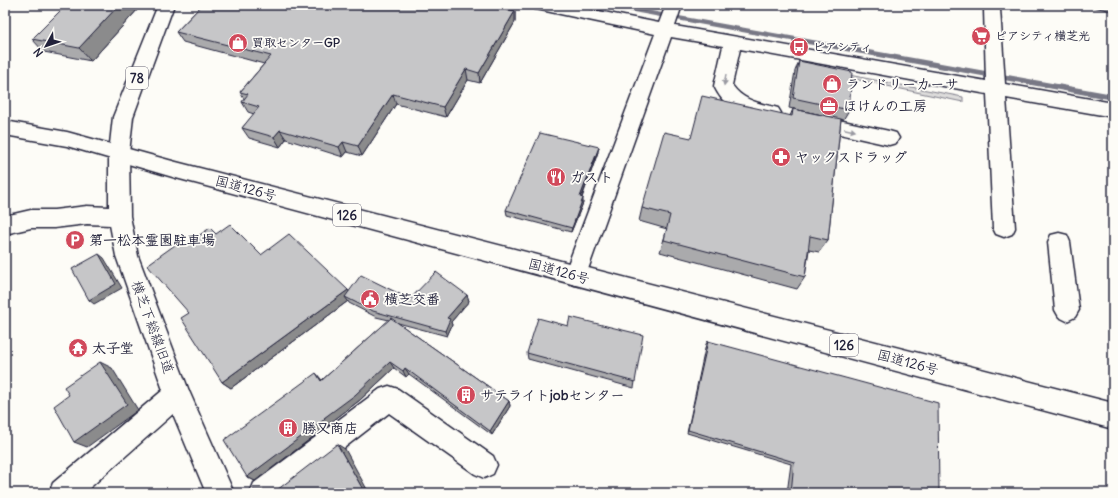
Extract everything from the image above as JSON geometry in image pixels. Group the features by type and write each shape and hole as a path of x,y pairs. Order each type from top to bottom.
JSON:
{"main road":[{"name":"78","path":"119,153 123,117 166,5"},
{"path":"541,5 733,42 996,80 1113,110"},
{"path":"575,275 674,6"},
{"path":"992,9 1004,228"},
{"path":"733,42 723,86 731,99 746,107 889,138"},
{"name":"国道126号","path":"5,128 67,139 183,172 1113,416"},
{"name":"横芝下総線旧道","path":"119,153 119,216 127,256 178,394 220,493"},
{"path":"5,225 31,219 54,219 87,215 119,216"},
{"path":"1059,242 1067,310"},
{"path":"63,493 178,394"},
{"path":"264,493 389,398 484,465"}],"shaded area":[{"path":"797,65 963,97 963,102 797,67"}],"building":[{"path":"66,5 119,5 79,48 32,39"},
{"path":"202,5 490,5 515,11 479,73 466,69 443,107 393,94 358,146 343,142 339,147 280,130 274,137 242,128 259,107 242,102 248,94 240,92 271,56 176,32"},
{"path":"799,61 852,72 849,110 793,98"},
{"path":"702,96 792,116 793,109 841,119 828,240 810,236 805,277 664,240 670,215 642,208 664,132 691,138"},
{"name":"ガスト","path":"540,133 599,147 580,197 583,198 572,228 506,210"},
{"path":"230,224 261,255 289,234 348,290 222,382 181,318 189,313 147,265 182,240 186,244 210,228 216,234"},
{"path":"99,254 116,284 89,300 72,269"},
{"path":"436,272 467,295 447,318 450,319 445,331 373,311 345,297 361,275 410,299"},
{"path":"570,317 643,335 635,382 527,353 538,318 568,326"},
{"path":"391,318 509,401 490,431 405,368 403,371 390,362 355,395 247,477 224,440 316,373 321,381"},
{"path":"708,341 938,403 939,493 791,493 794,462 688,430"},
{"path":"100,362 127,404 74,442 54,406 69,395 64,387"},
{"path":"337,444 365,493 255,493 253,490 277,490"}],"waterway":[{"path":"606,5 1113,97"}],"place":[{"name":"ピアシティ横芝光","path":"981,36"},
{"name":"買取センターGP","path":"238,43"},
{"name":"ピアシティ","path":"799,47"},
{"name":"ランドリーカーサ","path":"832,84"},
{"name":"ほけんの工房","path":"829,106"},
{"name":"ヤックスドラッグ","path":"781,157"},
{"name":"ガスト","path":"556,177"},
{"name":"第一松本霊園駐車場","path":"75,240"},
{"name":"横芝交番","path":"370,299"},
{"name":"太子堂","path":"78,348"},
{"name":"サテライトjobセンター","path":"466,395"},
{"name":"勝又商店","path":"288,428"}]}
